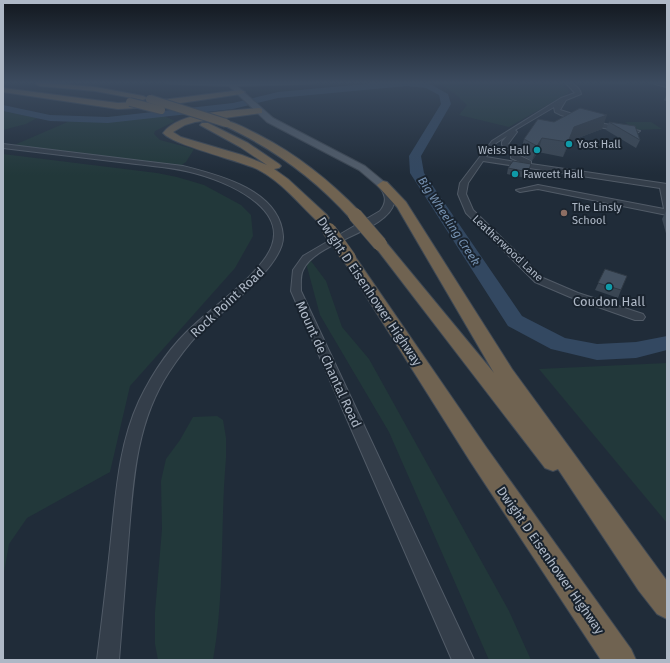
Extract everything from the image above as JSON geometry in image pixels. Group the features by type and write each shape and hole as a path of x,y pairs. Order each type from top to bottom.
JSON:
{"highway":[{"name":"Dwight D Eisenhower Highway","path":"170,113 205,125 244,145 275,166 297,186 322,218 478,454 620,660"},
{"path":"194,113 226,123 272,146 311,171 330,188 380,244 661,597"},
{"path":"238,113 185,121 172,126 168,133 178,139 272,172 288,184 297,196 322,218"},
{"path":"384,185 396,196 406,211 506,374 661,597"}],"main road":[{"path":"262,113 270,120 362,168 384,185"}],"street":[{"name":"Leatherwood Lane","path":"541,113 494,142 464,183 462,194 469,211 539,280 574,295 639,317"},
{"path":"560,113 604,126 637,131"},
{"path":"520,125 505,142 505,145 515,150 514,156 540,168"},
{"name":"Rock Point Road","path":"3,146 183,168 202,172 237,186 256,197 270,213 276,223 279,238 267,265 187,339 145,403 130,449 108,660"},
{"path":"482,159 665,187 667,207"},
{"name":"Mount de Chantal Road","path":"384,185 390,198 389,206 379,216 308,257 299,268 296,276 296,291 463,660"},
{"path":"520,190 538,186 667,212"}],"green space":[{"path":"3,113 12,113 37,118 26,124 3,130"},
{"path":"150,113 164,116 175,121 155,131 154,134 160,140 194,149 186,162 180,166 12,146 72,120"},
{"path":"461,113 534,113 509,127 459,115"},
{"path":"625,122 651,122 662,129 635,130"},
{"path":"3,154 157,173 204,185 241,205 251,215 253,236 235,268 130,386 110,472 27,518 9,544 3,578"},
{"path":"311,261 326,281 342,327 369,359 509,611 531,660 489,660 389,432 320,315 306,263"},
{"path":"667,363 667,523 539,369"},
{"path":"217,416 223,420 226,438 226,458 221,585 217,635 213,660 158,660 155,644 155,612 162,529 161,481 166,459 180,440 193,417"}],"building":[{"path":"571,113 599,113 607,115 574,127 568,142 542,138 537,146 524,139 538,119 554,122"},
{"path":"609,122 635,126 640,140"},
{"path":"513,161 531,164 528,172 508,168"},
{"path":"605,269 627,276 621,290 598,283"}],"waterway":[{"name":"Big Wheeling Creek","path":"26,113 50,118 108,120 171,113"},
{"name":"Big Wheeling Creek","path":"441,113 415,156 417,173 515,321 559,344 597,352 636,350 667,343"}],"place":[{"name":"Yost Hall","path":"569,144"},
{"name":"Weiss Hall","path":"537,150"},
{"name":"Fawcett Hall","path":"515,174"},
{"name":"The Linsly School","path":"564,213"},
{"name":"Coudon Hall","path":"609,287"}]}
